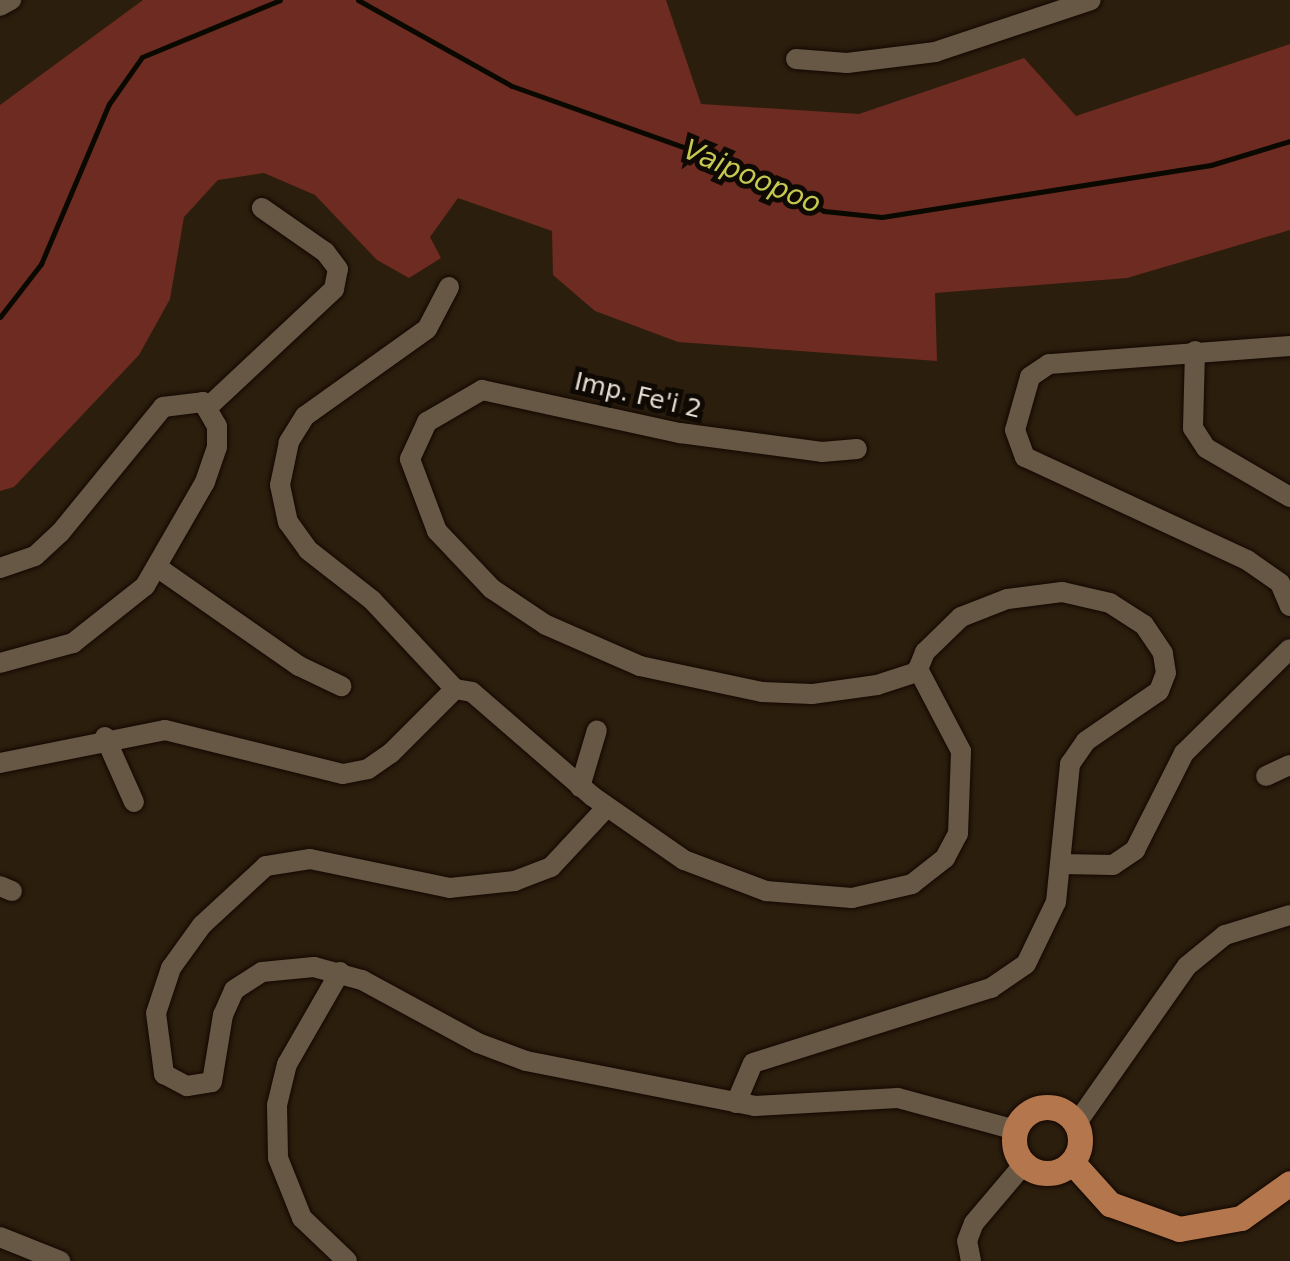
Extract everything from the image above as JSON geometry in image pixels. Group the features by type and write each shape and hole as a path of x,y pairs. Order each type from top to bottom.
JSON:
{"main road":[{"path":"1040,1108 1056,1109 1076,1124 1080,1140 1072,1162 1054,1173 1024,1164 1015,1148 1016,1130 1040,1108"},
{"path":"1072,1162 1110,1204 1179,1228 1241,1218 1290,1182"}],"street":[{"path":"0,6 12,0"},
{"path":"796,59 847,63 935,52 1091,0"},
{"path":"207,408 334,289 338,270 325,252 262,208"},
{"path":"449,287 427,329 305,416 289,442 280,484 288,522 308,550 372,600 455,689 472,692 580,786 684,860 748,886 816,898 906,887 945,858 962,814 957,737 918,668 954,621 1035,594 1110,603 1157,641 1166,666 1159,691 1086,741 1070,764 1062,791 1062,864 1048,928 1020,968 991,988 753,1063 736,1103"},
{"path":"1290,346 1049,364 1030,377 1019,403 1015,430 1025,458 1247,560 1280,583 1290,606"},
{"path":"1196,351 1193,428 1206,448 1290,497"},
{"name":"Imp. Fe'i 2","path":"857,448 822,452 680,433 489,390 450,406 421,430 410,459 437,532 492,589 546,625 640,666 762,692 855,689 918,668"},
{"path":"0,568 35,556 60,533 163,407 182,400 203,402 217,426 217,447 158,566 102,626 73,643 0,664"},
{"path":"158,566 300,666 340,686"},
{"path":"1062,864 1113,865 1135,850 1184,753 1290,648"},
{"path":"0,763 105,738 165,730 343,774 368,769 391,753 455,689"},
{"path":"580,786 597,730"},
{"path":"105,738 134,802"},
{"path":"1266,776 1290,765"},
{"path":"607,807 551,867 515,881 450,888 310,859 266,866 202,925 171,968 156,1013 160,1065 176,1083 212,1082 222,1016 234,990 262,972 290,966 340,972 526,1061 736,1103 791,1106 870,1095 974,1114 1016,1130"},
{"path":"1076,1124 1187,966 1225,935 1290,914"},
{"path":"340,972 287,1064 278,1105 278,1158 302,1218 348,1261"},
{"path":"971,1261 967,1241 974,1222 1024,1164"},
{"path":"0,1238 60,1261"}],"shaded area":[{"path":"143,0 666,0 701,104 859,114 1024,58 1076,116 1290,44 1290,230 1127,278 935,293 937,361 678,342 595,311 553,275 552,231 458,198 430,237 441,258 409,278 377,260 315,195 264,173 218,180 184,217 170,299 139,355 14,487 0,491 0,105"}],"waterway":[{"name":"Vaipoopoo","path":"0,317 41,264 109,104 142,57 280,0"},
{"name":"Vaipoopoo","path":"358,0 512,86 717,159 824,211 882,217 1211,165 1290,141"}]}
